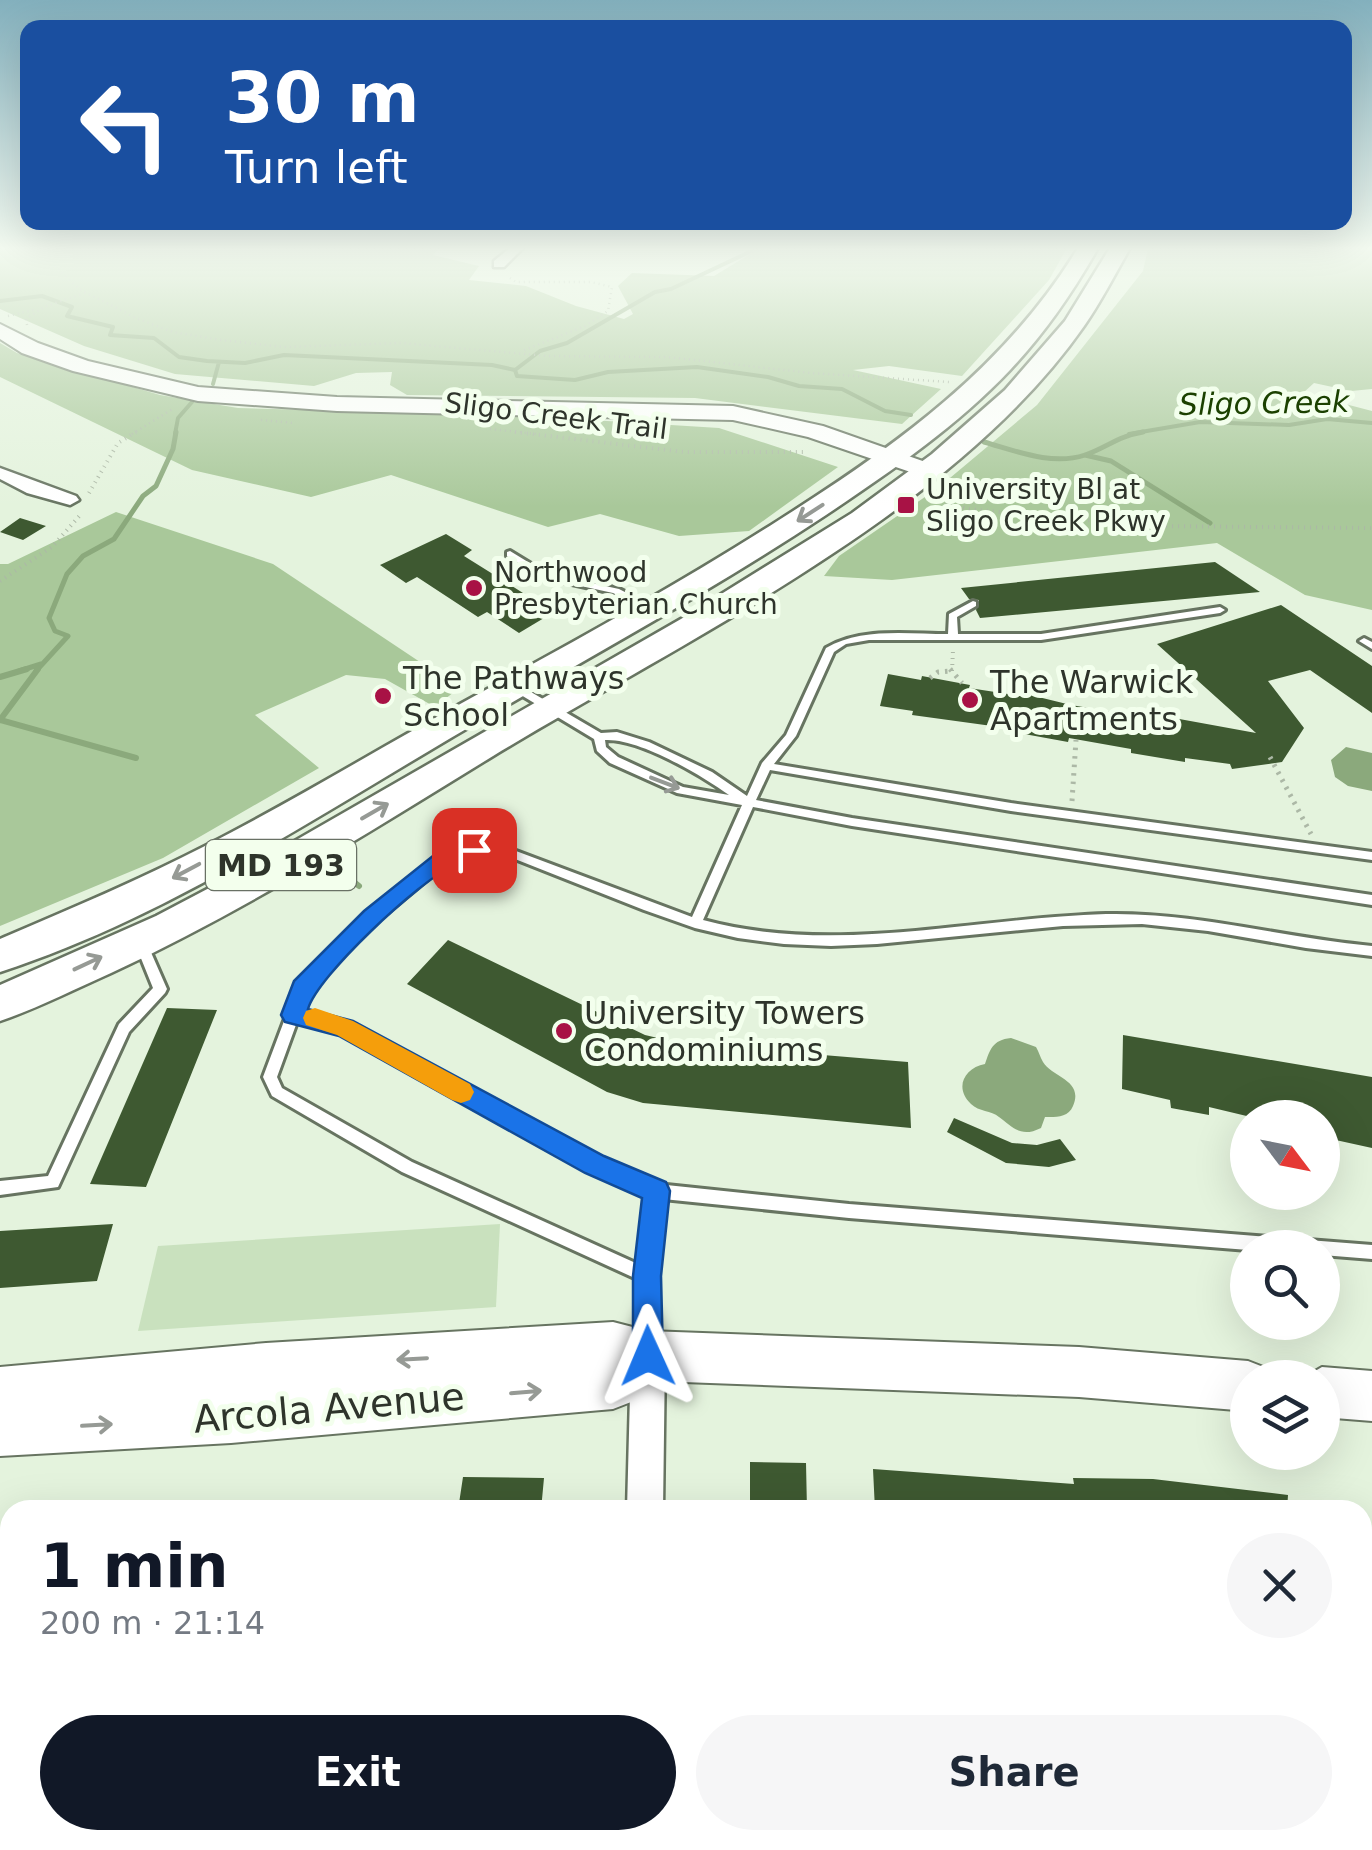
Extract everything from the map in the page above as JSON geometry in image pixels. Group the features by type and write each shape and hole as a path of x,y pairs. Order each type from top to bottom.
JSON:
{"main road":[{"name":"MD 193","path":"0,956 133,898 305,808 652,610 787,528 940,422 996,371 1028,334"},
{"name":"MD 193","path":"0,1004 224,899 795,561 923,480 1043,365 1065,334"}],"street":[{"path":"7,334 30,348 81,366 198,394 321,404 733,413 815,431 890,458 923,480"},
{"path":"0,473 33,489 70,500"},
{"name":"Arcola Avenue","path":"0,1392 266,1368 614,1347 648,1356 1078,1372 1230,1385"},
{"path":"646,1500 648,1356"},
{"name":"Arcola Avenue","path":"0,1430 231,1417 613,1384 648,1356"},
{"path":"1340,1393 1372,1396"}],"lane":[{"path":"510,554 543,575 616,590 652,610"},
{"path":"954,637 952,616 973,604"},
{"path":"694,923 766,766 791,736 830,650 843,642 869,637 1041,636 1220,610"},
{"path":"516,687 599,736 617,736 645,745 708,775 749,803"},
{"path":"599,736 601,748 614,760 666,785 749,803 1120,864 1372,900"},
{"path":"766,766 1011,807 1372,856"},
{"path":"647,1276 407,1167 277,1092 270,1077 302,988 372,918 442,861 474,850 503,850 694,923 812,943 1140,920 1372,951"},
{"path":"0,1188 53,1182 124,1028 160,989 140,938"},
{"path":"294,1015 345,1028 594,1164 656,1191 850,1211 1230,1241"},
{"path":"648,1356 647,1276 656,1191"},
{"path":"1340,1250 1372,1252"}],"path":[{"path":"197,334 249,344 401,343 548,356 692,358 811,373 955,382"},
{"path":"518,353 564,334"},
{"path":"0,580 52,547 77,522 92,485 118,443 198,394"},
{"path":"255,416 267,422 303,423"},
{"name":"Sligo Creek Trail","path":"485,428 684,452 814,452"},
{"path":"923,480 934,500 952,506 1081,520 1178,528 1372,528"},
{"path":"951,671 953,656"},
{"path":"930,678 938,672 951,671 960,676 962,684"},
{"path":"1072,794 1076,740"},
{"path":"1270,758 1310,828"}],"shaded area":[{"path":"58,334 1000,334 962,376 889,366 853,370 941,389 902,424 695,398 407,395 390,385 392,372 356,373 314,386 175,374"},
{"path":"1093,334 1372,334 1372,389 1351,391 1314,383 1303,393 1372,411 1372,610 1305,595 1217,543 892,580 824,576 839,556 938,488 1037,405"},
{"path":"0,343 17,353 160,395 238,408 511,415 719,428 838,467 749,531 679,536 600,514 548,527 391,475 311,497 192,470 0,377"},
{"path":"116,512 273,564 459,688 435,707 385,679 346,675 255,715 319,768 163,858 0,926 0,564 8,564"},
{"path":"1346,747 1372,753 1372,791 1348,786 1335,777 1331,760"},
{"path":"1011,1038 1036,1047 1043,1062 1074,1090 1073,1106 1068,1113 1045,1117 1041,1128 1034,1131 1018,1130 996,1115 974,1107 963,1092 967,1074 985,1064 996,1043"},
{"path":"500,1224 496,1307 138,1331 158,1246"}],"building":[{"path":"20,518 46,526 23,540 0,532"},
{"name":"Northwood Presbyterian Church","path":"446,534 472,550 464,556 523,593 514,598 544,618 519,633 487,612 478,617 417,577 406,583 380,565"},
{"path":"1215,562 1260,592 980,618 976,610 979,600 969,599 961,588"},
{"name":"The Warwick Apartments","path":"1281,605 1372,666 1372,713 1310,670 1268,681 1304,728 1282,762 1232,769 1230,764 1185,758 1185,762 1069,738 1068,742 1013,732 1014,729 912,715 913,711 880,706 888,674 921,680 922,676 970,685 969,688 1022,693 1071,705 1142,717 1141,712 1256,733 1157,644"},
{"name":"University Towers Condominiums","path":"448,940 645,1035 679,1043 908,1062 911,1128 643,1103 607,1092 407,984"},
{"path":"167,1008 217,1010 146,1187 90,1184"},
{"path":"1123,1035 1372,1077 1372,1148 1340,1141 1340,1100 1230,1100 1230,1112 1209,1107 1209,1115 1171,1108 1170,1100 1122,1089"},
{"path":"954,1118 1012,1143 1037,1145 1060,1139 1076,1160 1049,1167 1006,1163 947,1132"},
{"path":"113,1224 97,1281 0,1288 0,1231"},
{"path":"750,1462 806,1463 807,1500 750,1500"},
{"path":"873,1469 1074,1484 1073,1478 1153,1479 1288,1495 1288,1500 875,1500"},
{"path":"463,1477 544,1478 542,1500 460,1500"}],"waterway":[{"name":"Sligo Creek","path":"110,334 154,338 179,357 207,361 245,363 284,355 492,365 515,370"},
{"path":"515,370 540,351 582,334"},
{"path":"213,384 219,362"},
{"name":"Sligo Creek","path":"515,370 517,376 575,380 608,372 697,367 768,377 799,386 842,389 885,411 911,415"},
{"path":"175,434 178,418 192,402"},
{"name":"Sligo Creek","path":"1129,434 1200,422 1289,425 1327,419 1372,423"},
{"path":"36,671 68,636 55,631 49,618 67,574 83,556 114,539 143,496 156,486 173,449 176,432"},
{"name":"Sligo Creek","path":"1085,455 1143,432"},
{"name":"Sligo Creek","path":"984,442 1034,456 1060,459 1085,455"},
{"path":"1085,455 1111,461 1210,523"},
{"path":"19,671 41,664"},
{"path":"0,677 27,669"},
{"path":"38,669 0,720 136,758"},
{"path":"335,867 359,886"}],"slow traffic":[{"path":"315,1018 345,1028 461,1092"}],"place":[{"name":"University Bl at Sligo Creek Pkwy","path":"906,505"},
{"name":"Northwood Presbyterian Church","path":"474,588"},
{"name":"The Pathways School","path":"383,696"},
{"name":"The Warwick Apartments","path":"970,700"},
{"name":"University Towers Condominiums","path":"564,1031"}],"route":[{"path":"474,850 442,861 372,918 302,988 294,1015 323,1019 345,1028 594,1164 656,1191 647,1276 648,1356"}]}
